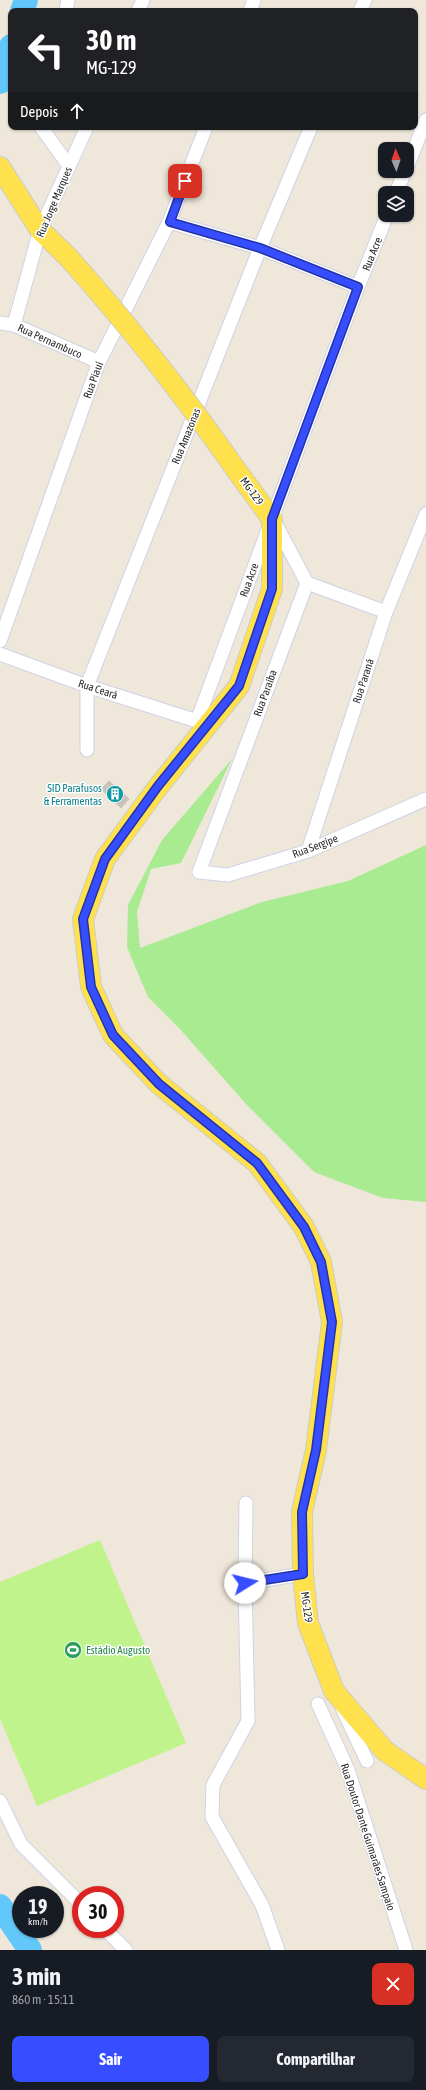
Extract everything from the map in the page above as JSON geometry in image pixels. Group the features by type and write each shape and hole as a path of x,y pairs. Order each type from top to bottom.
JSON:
{"main road":[{"name":"MG-129","path":"3,171 40,230 68,257 111,305 207,427 272,519 272,589 239,686 158,786 105,859 83,919 91,987 113,1035 159,1084 257,1163 304,1227 321,1262 332,1322 316,1450 302,1512 303,1574 308,1623 334,1690 385,1752 426,1779"}],"street":[{"path":"414,150 426,120"},
{"path":"43,130 69,166"},
{"name":"Rua Jorge Marques","path":"14,325 40,230 86,130"},
{"name":"Rua Piauí","path":"0,641 99,362 170,222 205,130"},
{"name":"Rua Amazonas","path":"87,750 87,686 260,248 310,130"},
{"path":"170,222 260,248 358,287"},
{"name":"Rua Acre","path":"197,721 358,287 385,222"},
{"name":"Rua Pernambuco","path":"0,323 14,325 99,362"},
{"name":"Rua Paraná","path":"308,851 386,612 426,514"},
{"path":"272,519 306,583 386,612"},
{"name":"Rua Paraíba","path":"199,872 306,583"},
{"name":"Rua Ceará","path":"0,654 87,686 197,721"},
{"name":"Rua Sergipe","path":"199,872 228,875 308,851 426,799"},
{"path":"246,1503 245,1583 248,1721 213,1785 212,1817 262,1905 278,1950"},
{"path":"245,1583 303,1574"},
{"path":"334,1690 367,1761"},
{"name":"Rua Doutor Dante Guimarães Sampaio","path":"318,1704 348,1770 406,1950"},
{"path":"348,1770 385,1752"},
{"path":"0,1802 21,1844 72,1895"},
{"path":"114,1938 126,1950"}],"green space":[{"path":"232,759 181,863 151,869 137,912 140,948 262,902 348,881 426,845 426,1202 383,1198 314,1172 246,1104 179,1028 148,997 127,947 128,905 162,840"},
{"name":"Estádio Augusto","path":"100,1540 186,1743 37,1806 0,1719 0,1582"}],"building":[{"name":"SID Parafusos & Ferramentas","path":"109,781 129,799 121,808 101,789"}],"waterway":[{"path":"23,8 26,0"},
{"path":"0,82 8,56"},
{"path":"0,1906 30,1950"}],"place":[{"name":"SID Parafusos & Ferramentas","path":"115,794"},
{"name":"Estádio Augusto","path":"73,1650"}],"route":[{"path":"185,181 170,222 260,248 358,287 272,519 272,589 239,686 158,786 105,859 83,919 91,987 113,1035 159,1084 257,1163 304,1227 321,1262 332,1322 316,1450 302,1512 303,1574 245,1583"}]}
